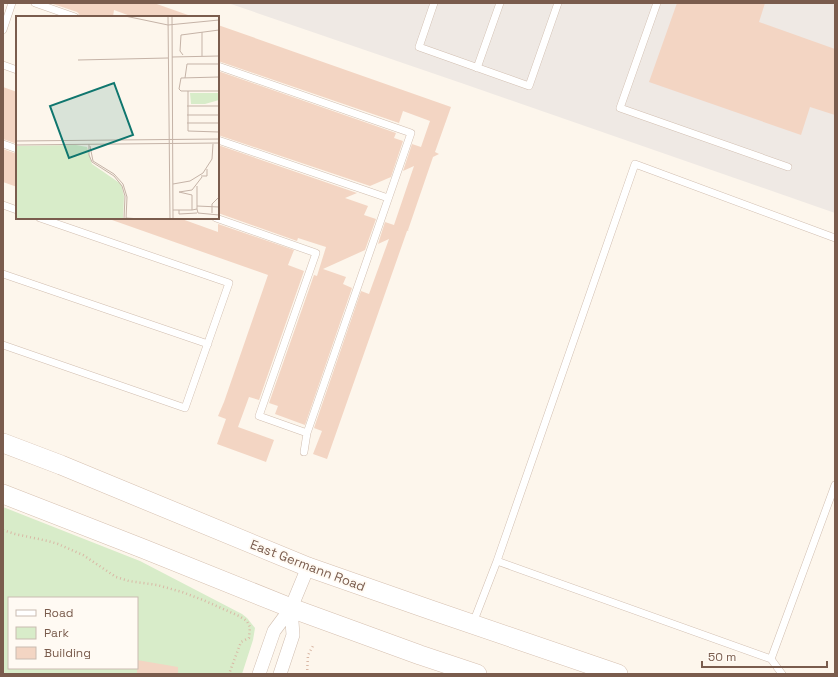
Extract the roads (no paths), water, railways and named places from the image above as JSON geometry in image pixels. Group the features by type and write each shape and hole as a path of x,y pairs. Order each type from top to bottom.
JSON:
{"main road":[{"name":"East Germann Road","path":"3,442 308,567 618,674"},
{"path":"3,494 291,608 477,674"}],"street":[{"path":"259,674 274,631 291,608 308,567"},
{"path":"280,674 293,635 291,608"}],"lane":[{"path":"3,30 12,3"},
{"path":"35,3 72,16"},
{"path":"434,3 419,47 529,86 558,3"},
{"path":"477,68 500,3"},
{"path":"657,3 620,108 788,167"},
{"path":"3,65 16,70"},
{"path":"219,66 411,133 307,433 304,452"},
{"path":"219,140 388,198"},
{"path":"3,144 16,149"},
{"path":"473,625 497,561 635,164 835,238"},
{"path":"3,205 16,210"},
{"path":"3,345 185,408 229,283 43,219"},
{"path":"219,219 316,253 259,416 307,433"},
{"path":"3,274 208,344"},
{"path":"771,660 835,485"},
{"path":"497,561 771,660 782,674"}]}
